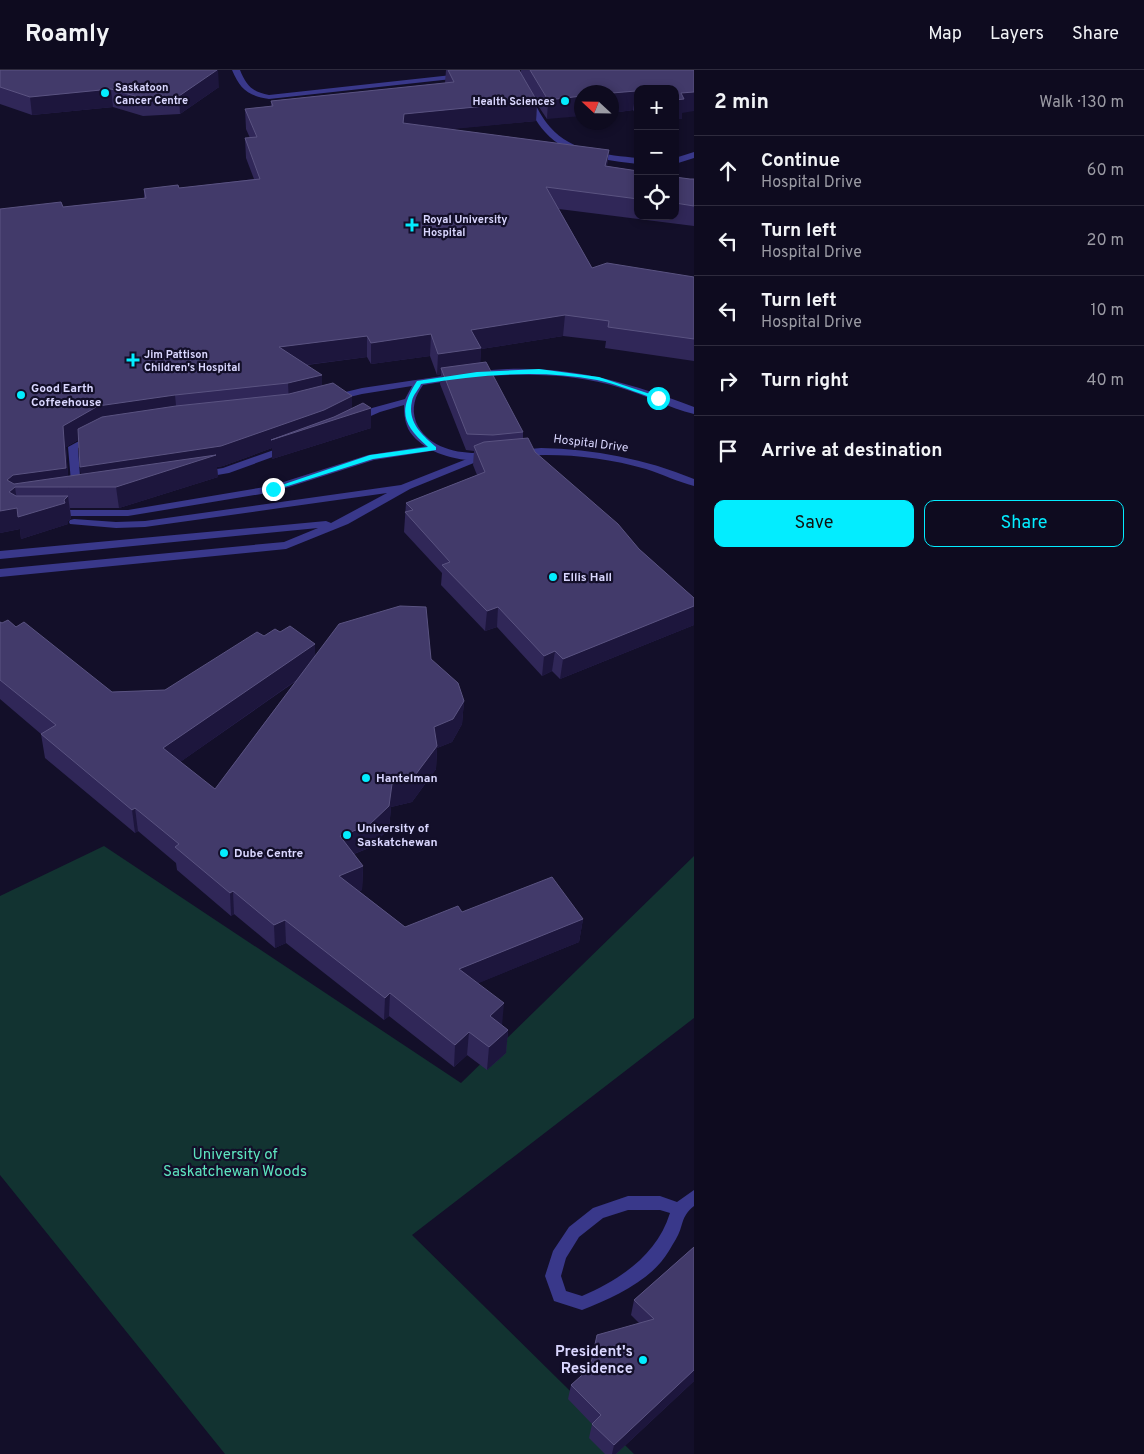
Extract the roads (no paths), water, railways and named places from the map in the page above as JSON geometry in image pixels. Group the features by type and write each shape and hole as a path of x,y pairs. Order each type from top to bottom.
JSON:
{"street":[{"path":"236,70 243,87 258,96 269,97 472,75"},
{"path":"521,88 547,129 562,142 574,148 634,160"},
{"path":"679,160 694,155"},
{"path":"325,400 362,391 419,382 509,371 569,374 599,379 694,411"},
{"path":"344,425 376,410 408,401 419,382"},
{"name":"Hospital Drive","path":"408,401 410,423 418,435 434,448 450,454 482,456 540,451 609,457 664,470 694,483"},
{"path":"76,493 74,447 101,432"},
{"path":"192,476 226,471 294,446"},
{"path":"38,513 128,513 273,489 372,457 434,448"},
{"name":"Hospital Drive","path":"0,573 286,545 344,522 406,487 482,456"},
{"path":"74,522 116,525 146,524 406,487"},
{"path":"0,555 121,545 344,522"},
{"path":"679,1209 660,1203 628,1203 598,1213 574,1232 559,1256 553,1276 560,1296 582,1303 606,1293 629,1279 655,1258 672,1232 679,1209 694,1197"}],"place":[{"name":"Saskatoon Cancer Centre","path":"105,93"},
{"name":"Health Sciences","path":"565,101"},
{"name":"Royal University Hospital","path":"412,225"},
{"name":"Jim Pattison Children's Hospital","path":"133,360"},
{"name":"Good Earth Coffeehouse","path":"21,395"},
{"name":"Ellis Hall","path":"553,577"},
{"name":"Hantelman","path":"366,778"},
{"name":"University of Saskatchewan","path":"347,835"},
{"name":"Dube Centre","path":"224,853"},
{"name":"President's Residence","path":"643,1360"}],"park label":[{"name":"University of Saskatchewan Woods","path":"235,1162"}]}
